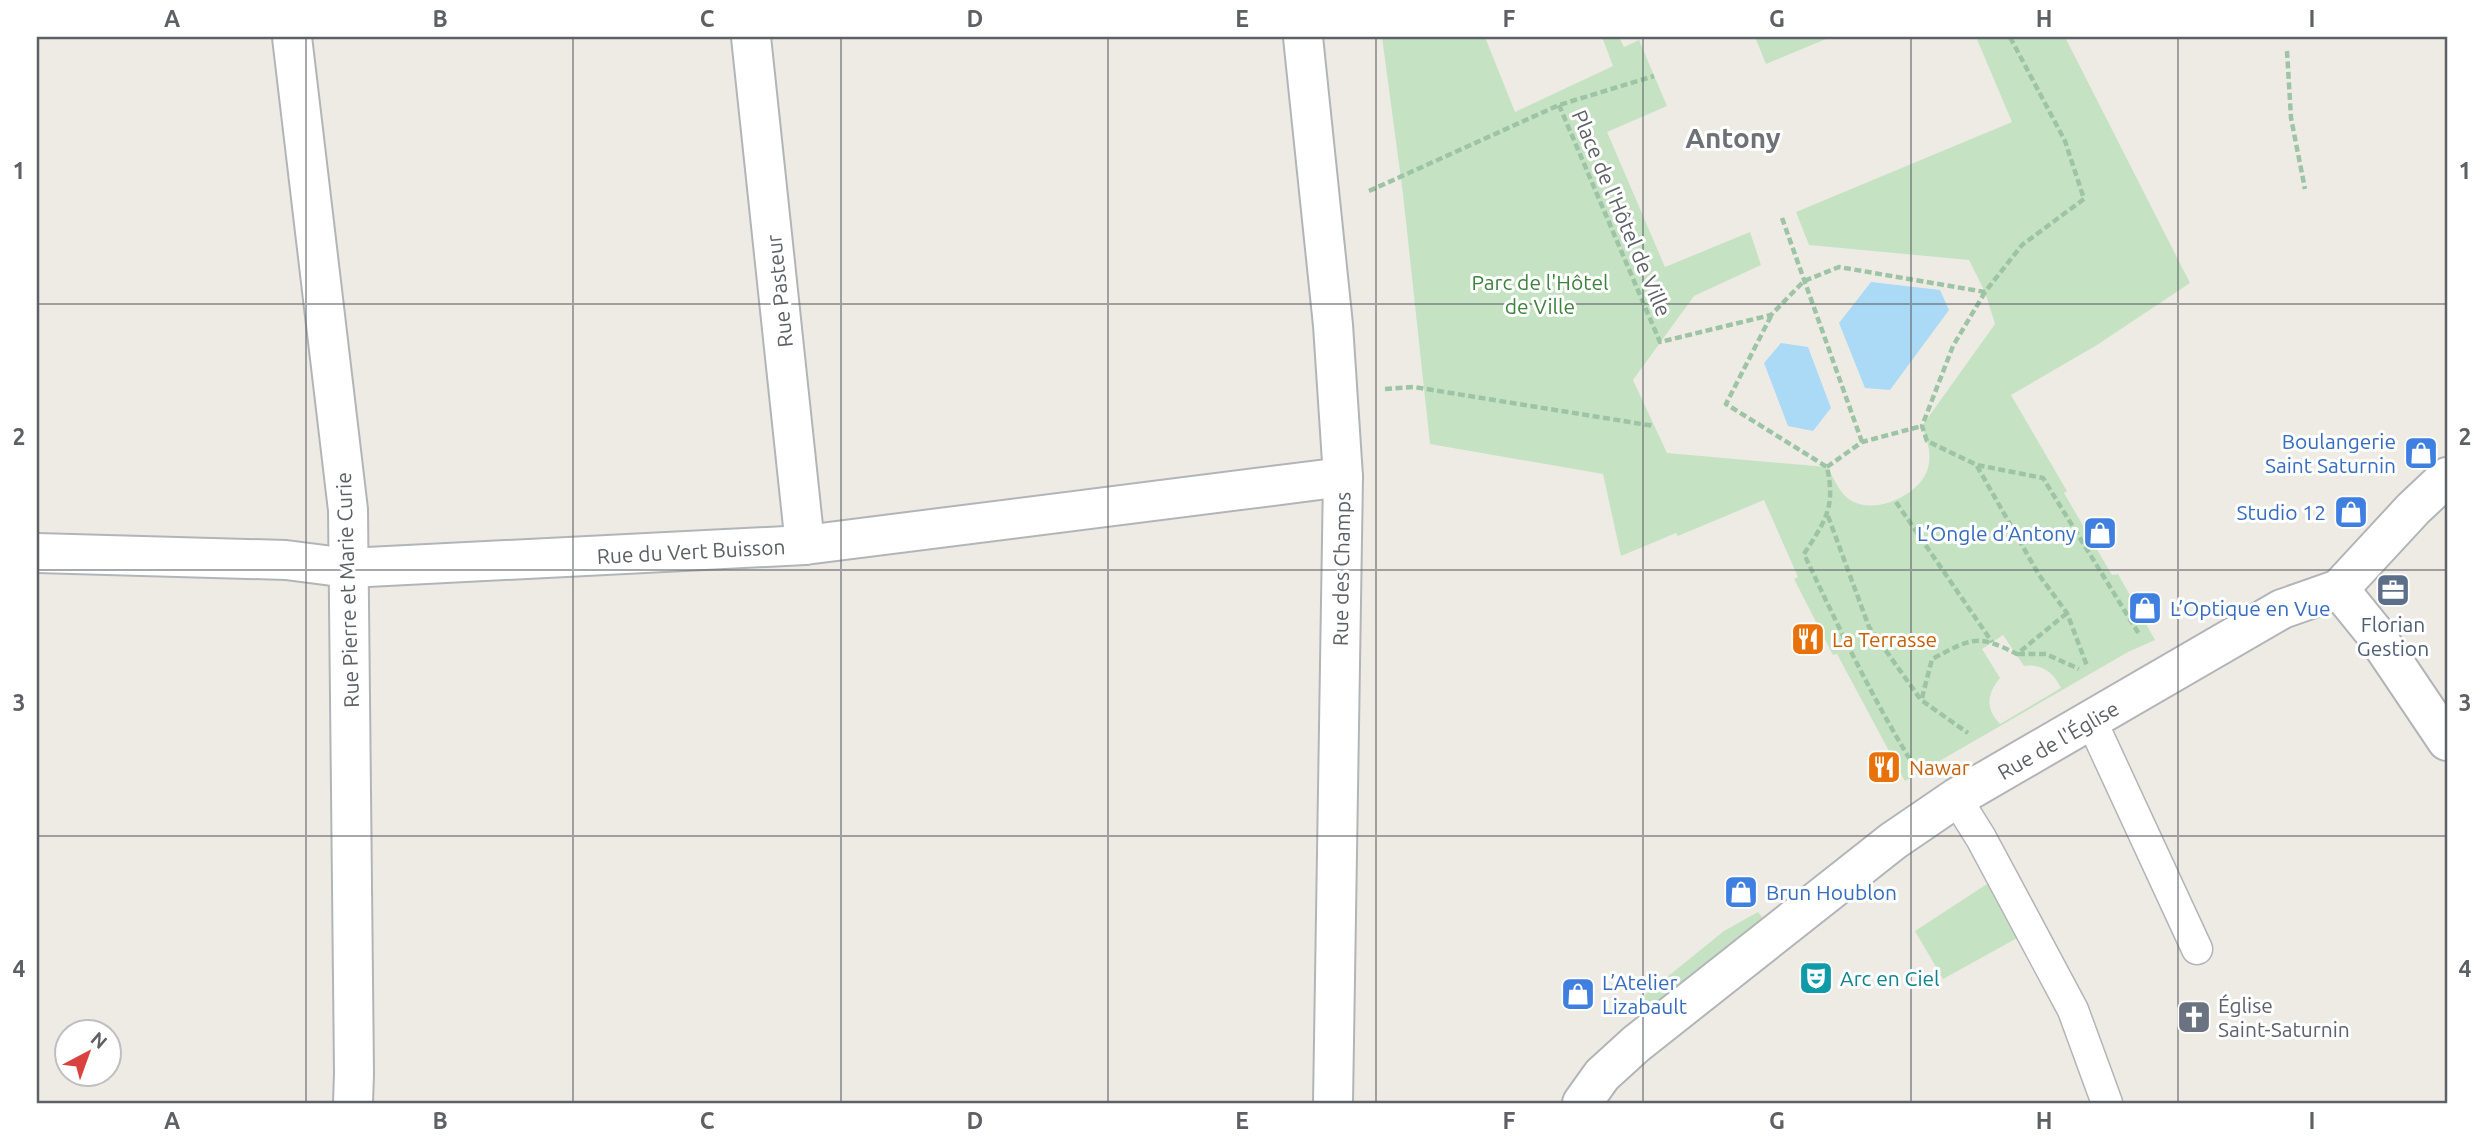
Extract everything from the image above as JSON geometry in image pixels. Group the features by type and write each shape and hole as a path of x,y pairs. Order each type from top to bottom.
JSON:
{"street":[{"name":"Rue Pierre et Marie Curie","path":"292,37 348,510 354,1059 352,1103"},
{"name":"Rue Pasteur","path":"751,37 805,545"},
{"name":"Rue des Champs","path":"1303,37 1333,325 1343,477 1333,1103"},
{"name":"Rue du Vert Buisson","path":"37,553 286,560 348,568 805,545 1343,477"},
{"name":"Rue de l'Église","path":"1582,1103 1602,1075 1636,1044 1893,841 1963,794 2282,609 2339,589 2447,477"},
{"path":"2339,589 2373,631 2447,741"}],"lane":[{"path":"2091,720 2197,949"},
{"path":"1963,794 1980,838 2073,1010 2107,1103"}],"path":[{"path":"2010,37 2065,141 2084,199 2022,245 1985,292 1953,346 1922,426 1927,441 1976,465 2043,478 2114,595"},
{"path":"2287,51 2291,118 2305,189"},
{"path":"1321,212 1559,105 1654,76"},
{"name":"Place de l'Hôtel de Ville","path":"1559,105 1660,342 1771,315"},
{"path":"1782,218 1862,442"},
{"path":"1985,292 1839,267 1804,281 1771,315 1727,404 1827,467 1831,484 1828,516 1869,627 1921,700 2016,764"},
{"path":"1337,394 1414,387 1654,426"},
{"path":"1827,467 1862,442 1922,426"},
{"path":"1921,700 1931,659 1970,640 1992,642 2017,654 2046,654 2090,674 2067,613 2039,575 1976,465"},
{"path":"1896,502 1992,642"},
{"path":"1828,516 1804,554 1861,672 1918,773 1959,768 1963,794"},
{"path":"2017,654 2067,613"}],"green space":[{"name":"Parc de l'Hôtel de Ville","path":"1382,37 1485,37 1515,112 1613,66 1602,37 1619,37 1624,47 1639,40 1667,106 1607,132 1665,267 1750,232 1761,265 1694,296 1633,380 1667,453 1827,467 1841,491 1852,501 1862,505 1885,504 1907,494 1924,477 1929,457 1922,426 1995,324 1985,292 1969,260 1809,245 1796,212 2012,122 1976,37 2065,37 2190,283 2097,345 2011,395 2112,575 2118,574 2155,640 2128,652 1905,781 1837,654 1833,655 1794,579 1798,577 1764,500 1678,536 1676,533 1621,556 1603,474 1430,444 1403,194","holes":["2003,635 2024,666 2036,666 2046,670 2061,688 2000,724 1989,701 2000,678 1982,649"]},
{"path":"1755,37 1831,37 1766,64"},
{"path":"1990,882 2019,937 1943,979 1915,931"},
{"path":"1758,912 1765,921 1648,1016 1635,1003 1724,931"}],"water":[{"path":"1871,282 1940,290 1949,310 1890,390 1865,388 1839,323"},
{"path":"1781,343 1808,347 1831,408 1813,431 1788,426 1764,363"}],"place":[{"name":"Boulangerie Saint Saturnin","path":"2421,453"},
{"name":"Studio 12","path":"2351,512"},
{"name":"L’Ongle d’Antony","path":"2100,533"},
{"name":"Florian Gestion","path":"2393,590"},
{"name":"L’Optique en Vue","path":"2145,608"},
{"name":"La Terrasse","path":"1808,639"},
{"name":"Nawar","path":"1884,767"},
{"name":"Brun Houblon","path":"1741,892"},
{"name":"Arc en Ciel","path":"1816,978"},
{"name":"L’Atelier Lizabault","path":"1578,994"},
{"name":"Église Saint-Saturnin","path":"2194,1017"}],"district":[{"name":"Antony","path":"1733,137"}]}
